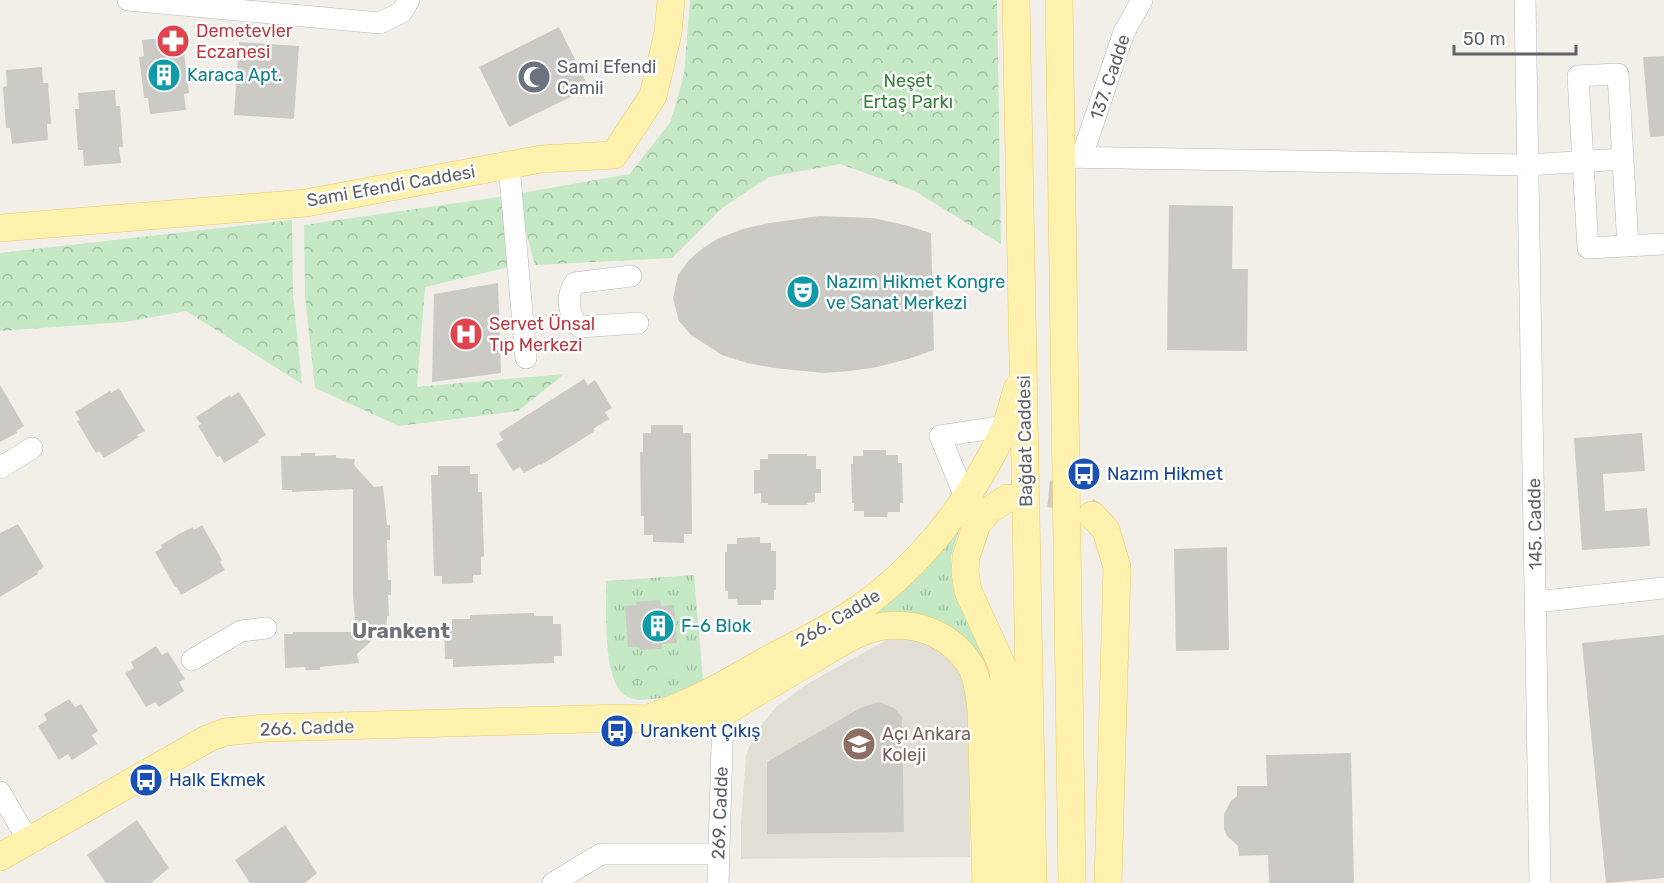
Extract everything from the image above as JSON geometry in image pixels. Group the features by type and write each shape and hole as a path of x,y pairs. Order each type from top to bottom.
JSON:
{"main road":[{"name":"Sami Efendi Caddesi","path":"0,228 306,203 541,159 614,155 653,96 668,33 671,0"},
{"name":"Bağdat Caddesi","path":"1016,0 1033,883"},
{"path":"1059,0 1072,156 1072,883"},
{"name":"266. Cadde","path":"709,705 858,610 910,567 965,497 994,450 1006,426 1024,364"},
{"path":"1008,498 989,510 977,524 966,557 965,572 968,591 1002,666 1005,688 1008,883"},
{"path":"1092,515 1106,530 1116,567 1117,606 1108,883"},
{"name":"266. Cadde","path":"0,857 176,755 225,732 266,728 646,718 709,705 877,627 916,626 944,638 961,654 972,670 977,684 981,708 986,883"}],"street":[{"path":"128,0 226,4 380,23 405,6"},
{"name":"137. Cadde","path":"1072,156 1124,32 1142,0"},
{"name":"145. Cadde","path":"1525,0 1540,883"},
{"path":"1628,246 1618,74 1578,76 1588,248 1628,246 1664,244"},
{"path":"1072,156 1527,165 1623,159"},
{"path":"509,165 526,358"},
{"path":"631,276 575,283 570,291 571,315 580,327 638,323"},
{"path":"965,497 939,436 1006,426"},
{"path":"0,468 32,448"},
{"path":"1536,602 1664,588"},
{"path":"192,660 241,631 266,628"},
{"name":"269. Cadde","path":"709,705 722,743 718,883"},
{"path":"0,792 28,840"},
{"path":"554,883 601,854 718,854"}],"shaded area":[{"name":"Açı Ankara Koleji","path":"894,636 938,644 963,676 968,691 970,857 741,859 746,755 755,733 776,707 807,684"}],"green space":[{"name":"Neşet Ertaş Parkı","path":"690,0 997,0 1001,244 913,190 840,164 769,177 722,208 672,258 535,265 516,194 630,174 671,121 684,75"},
{"path":"506,196 513,266 425,287 417,387 564,374 518,411 399,426 315,388 305,296 304,225"},
{"path":"292,220 293,295 302,384 186,311 125,322 0,331 0,253"},
{"path":"960,527 951,556 953,589 984,653 990,698 974,658 863,621 922,572"},
{"path":"694,575 703,680 685,691 665,697 639,700 628,697 619,690 609,662 606,581"},
{"path":"667,658 668,679 629,681 628,660"}],"building":[{"name":"Sami Efendi Camii","path":"559,27 589,88 509,127 479,67"},
{"name":"Karaca Apt.","path":"178,37 180,53 184,52 189,93 184,94 186,110 150,114 148,98 144,98 139,57 144,56 142,40"},
{"path":"239,42 299,46 294,119 234,115"},
{"path":"1664,56 1664,136 1650,137 1643,57"},
{"path":"42,67 43,83 48,83 51,124 47,124 48,140 12,144 10,128 6,128 3,87 7,86 6,70"},
{"path":"115,90 116,106 120,106 123,147 119,147 121,163 84,166 83,150 78,150 75,109 79,109 78,93"},
{"path":"1169,205 1233,206 1232,269 1248,269 1247,351 1167,350"},
{"name":"Nazım Hikmet Kongre ve Sanat Merkezi","path":"819,216 873,218 931,233 934,350 877,367 850,371 823,373 774,368 722,355 691,335 679,321 673,298 678,275 689,260 703,248 719,238 743,229"},
{"name":"Servet Ünsal Tıp Merkezi","path":"498,283 501,373 432,382 434,294"},
{"path":"584,379 588,385 595,380 612,408 605,412 609,419 593,429 595,431 541,465 524,473 520,467 513,471 496,444 503,440 499,433"},
{"path":"0,385 24,426 16,431 17,433 0,442"},
{"path":"119,388 145,431 104,458 99,451 96,453 77,421 80,420 75,412"},
{"path":"239,392 266,435 258,440 259,442 224,463 220,456 217,457 198,426 201,424 196,417 230,395 231,397"},
{"path":"651,425 683,425 683,433 691,433 692,534 684,534 684,543 653,542 653,535 644,535 644,516 641,516 640,452 643,452 643,433 651,433"},
{"path":"1642,433 1645,471 1603,474 1605,511 1647,508 1650,546 1582,550 1574,438"},
{"path":"863,450 886,450 886,455 898,455 898,463 902,463 903,503 900,503 900,512 888,512 887,517 864,517 864,511 854,511 851,464 853,464 853,456 863,456"},
{"path":"301,453 315,453 315,456 336,455 336,458 355,459 354,465 374,487 383,486 387,525 390,525 390,540 387,540 388,580 391,580 391,595 388,595 389,616 387,616 386,635 379,634 357,654 359,663 320,667 320,670 306,670 305,667 285,668 284,634 356,632 353,596 353,489 292,492 292,490 282,490 281,456 301,456"},
{"path":"768,454 816,456 816,469 821,469 821,493 815,493 815,502 807,503 808,505 761,503 761,493 754,494 754,470 760,470 760,459 768,459"},
{"path":"438,466 470,466 470,474 478,474 478,492 482,492 484,556 481,557 481,575 473,575 473,583 442,584 442,576 434,576 431,475 438,475"},
{"path":"18,524 44,567 37,572 38,574 0,597 0,533"},
{"path":"202,525 222,560 220,562 225,570 181,595 155,552 162,548 161,545 179,534"},
{"path":"760,537 760,543 771,543 771,551 776,551 774,600 761,600 761,605 738,605 737,599 728,599 728,591 725,591 727,544 737,544 737,538"},
{"path":"1227,547 1229,650 1176,651 1174,549"},
{"name":"F-6 Blok","path":"660,600 661,606 674,605 677,643 662,644 662,649 640,650 639,647 628,647 625,606 637,605 636,602"},
{"path":"534,613 534,616 553,616 553,624 561,624 562,656 554,656 554,663 453,667 453,659 445,659 444,627 452,627 452,619 470,619 470,615"},
{"path":"1664,635 1664,878 1606,883 1582,643"},
{"path":"156,646 162,655 168,652 185,679 179,682 184,691 159,707 155,702 146,707 125,673 134,668 131,662"},
{"path":"69,699 75,707 81,704 98,731 92,735 97,744 72,760 68,754 59,760 38,726 47,720 44,714"},
{"path":"879,702 894,708 902,717 904,832 767,834 767,762 862,707"},
{"path":"1351,753 1354,883 1269,883 1268,855 1239,856 1238,846 1227,836 1224,829 1224,814 1231,801 1237,796 1237,786 1267,786 1266,755"},
{"path":"137,820 169,868 151,883 106,883 87,855"},
{"path":"285,825 317,873 305,883 250,883 235,860"}],"tunnel":[{"path":"1008,498 1043,493 1053,494 1071,501 1092,515"}],"place":[{"name":"Demetevler Eczanesi","path":"173,41"},
{"name":"Karaca Apt.","path":"164,75"},
{"name":"Sami Efendi Camii","path":"534,77"},
{"name":"Nazım Hikmet Kongre ve Sanat Merkezi","path":"803,292"},
{"name":"Servet Ünsal Tıp Merkezi","path":"466,334"},
{"name":"Nazım Hikmet","path":"1084,474"},
{"name":"F-6 Blok","path":"658,626"},
{"name":"Urankent Çıkış","path":"617,731"},
{"name":"Açı Ankara Koleji","path":"859,744"},
{"name":"Halk Ekmek","path":"146,780"}],"district":[{"name":"Urankent","path":"401,631"}]}
